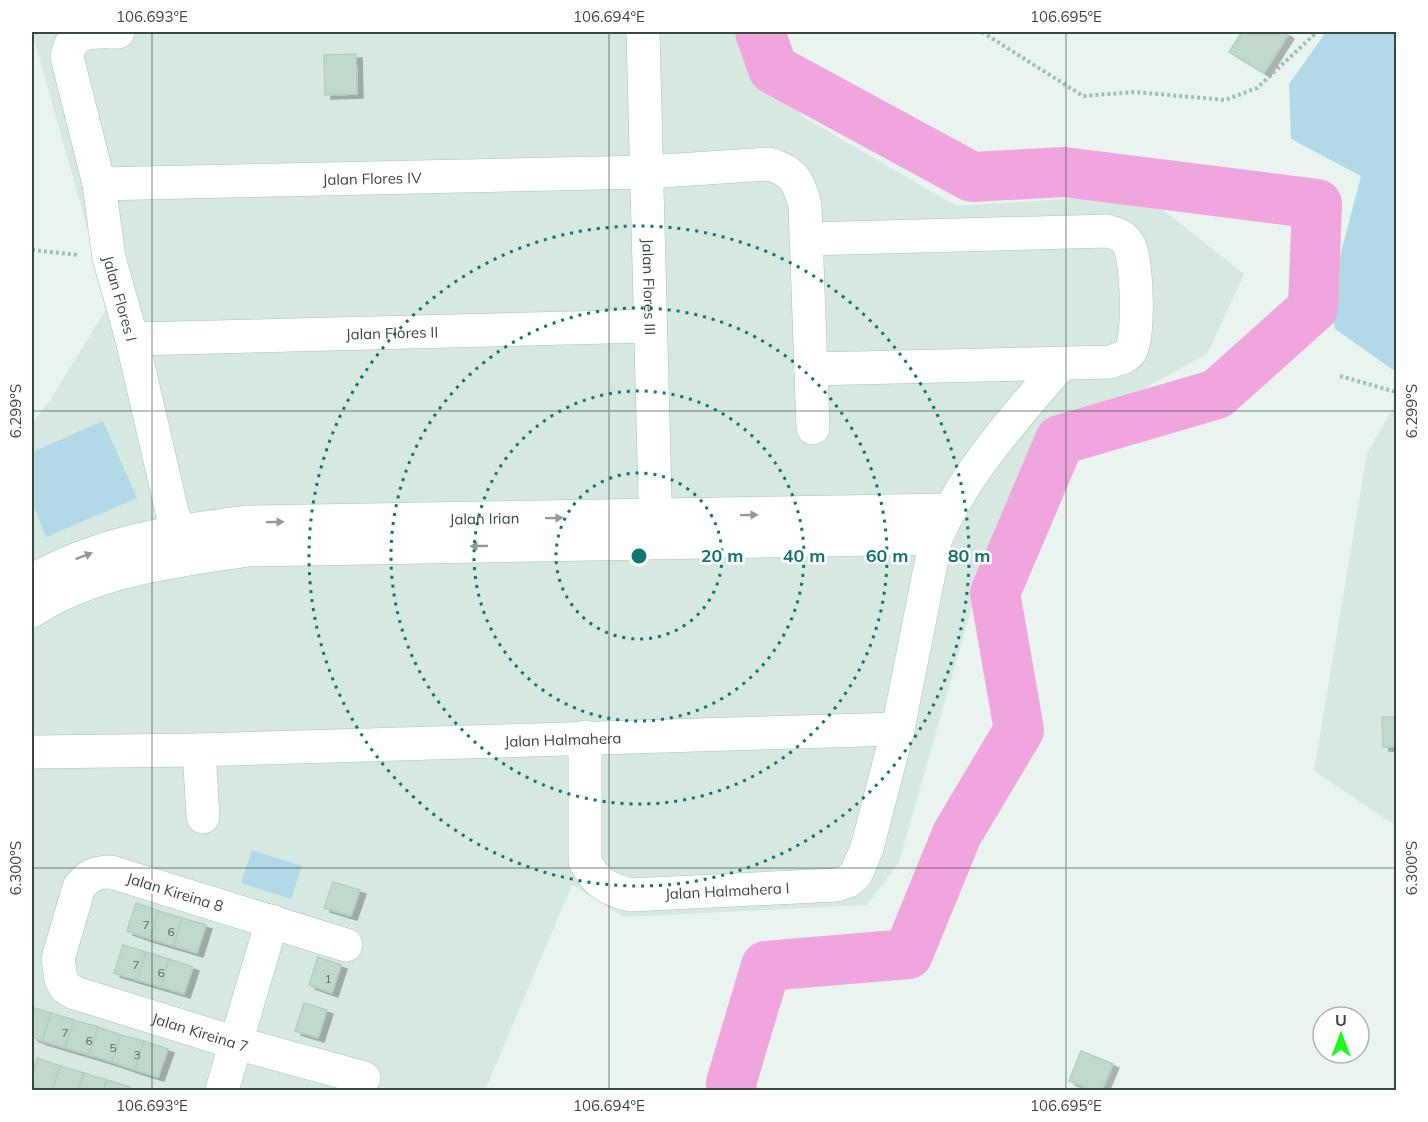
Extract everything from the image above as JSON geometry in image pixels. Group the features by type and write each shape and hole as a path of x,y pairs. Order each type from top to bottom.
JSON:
{"street":[{"name":"Jalan Flores I","path":"118,32 85,32 75,37 68,46 67,57 99,184 109,258 132,339 172,512 183,545"},
{"name":"Jalan Flores III","path":"643,32 656,530"},
{"name":"Jalan Flores IV","path":"99,184 647,172 769,164 787,169 799,184 805,206 813,428"},
{"path":"807,239 1107,231 1122,236 1130,248 1133,261 1137,333 1132,350 1123,358 1110,362 811,369"},
{"name":"Jalan Flores II","path":"132,339 651,326"},
{"path":"898,729 942,524 995,441 1061,364"},
{"name":"Jalan Irian","path":"32,611 75,589 183,545 249,522 656,530 942,524"},
{"name":"Jalan Irian","path":"32,581 57,566 99,550 183,545"},
{"name":"Jalan Halmahera","path":"32,752 199,750 898,729"},
{"name":"Jalan Halmahera I","path":"585,737 585,861 593,878 613,891 631,895 836,885 848,881 856,874 867,848 898,729"},
{"path":"199,750 203,817"},
{"name":"Jalan Kireina 8","path":"58,959 79,887 87,877 97,872 111,872 346,945"},
{"path":"222,1090 272,921"},
{"name":"Jalan Kireina 7","path":"58,959 61,979 65,987 75,993 236,1043 364,1078"}],"path":[{"path":"982,32 1083,96 1135,92 1225,100 1257,88 1317,32"},
{"path":"32,250 109,258"},
{"path":"1340,376 1396,392"}],"shaded area":[{"path":"32,32 737,32 802,116 956,206 1143,194 1244,274 1207,354 1059,435 989,547 899,862 867,905 624,917 572,885 485,1090 32,1090 32,424 50,400 109,305"},
{"path":"1326,32 1396,32 1396,372 1335,329 1330,295 1361,176 1291,139 1289,84"},
{"path":"1396,404 1396,826 1314,771 1367,453"},
{"path":"103,421 137,498 46,537 32,502 32,452"},
{"path":"252,850 302,866 291,899 241,883"}],"building":[{"path":"1242,32 1284,32 1288,35 1264,73 1229,52"},
{"path":"356,54 357,94 325,95 324,55"},
{"path":"1382,717 1396,717 1396,747 1383,747"},
{"path":"333,882 360,890 351,916 324,908"},
{"path":"136,903 159,911 150,939 127,931"},
{"path":"159,911 182,918 174,946 150,939"},
{"path":"182,918 206,925 197,953 174,946"},
{"path":"123,945 146,952 137,980 114,973"},
{"path":"146,952 169,959 161,987 137,980"},
{"path":"318,957 341,965 332,993 309,985"},
{"path":"169,959 193,967 184,994 161,987"},
{"path":"304,1003 327,1010 318,1038 295,1031"},
{"path":"32,1007 51,1013 42,1041 32,1037"},
{"path":"51,1013 74,1020 65,1048 42,1041"},
{"path":"74,1020 98,1027 89,1055 65,1048"},
{"path":"98,1027 121,1035 112,1062 89,1055"},
{"path":"121,1035 144,1041 135,1070 112,1062"},
{"path":"144,1041 168,1049 158,1077 135,1070"},
{"path":"1081,1051 1113,1064 1102,1090 1092,1090 1069,1081"},
{"path":"37,1058 60,1066 52,1090 32,1087 32,1076"},
{"path":"60,1066 84,1073 78,1090 52,1090"},
{"path":"84,1073 107,1080 104,1090 78,1090"},
{"path":"107,1080 130,1087 129,1090 104,1090"}],"waterway":[{"path":"732,1090 731,1083 766,966 908,954 957,834 1019,730 995,593 1060,440 1217,394 1313,308 1317,204 1064,172 972,177 773,69 760,32"}]}
